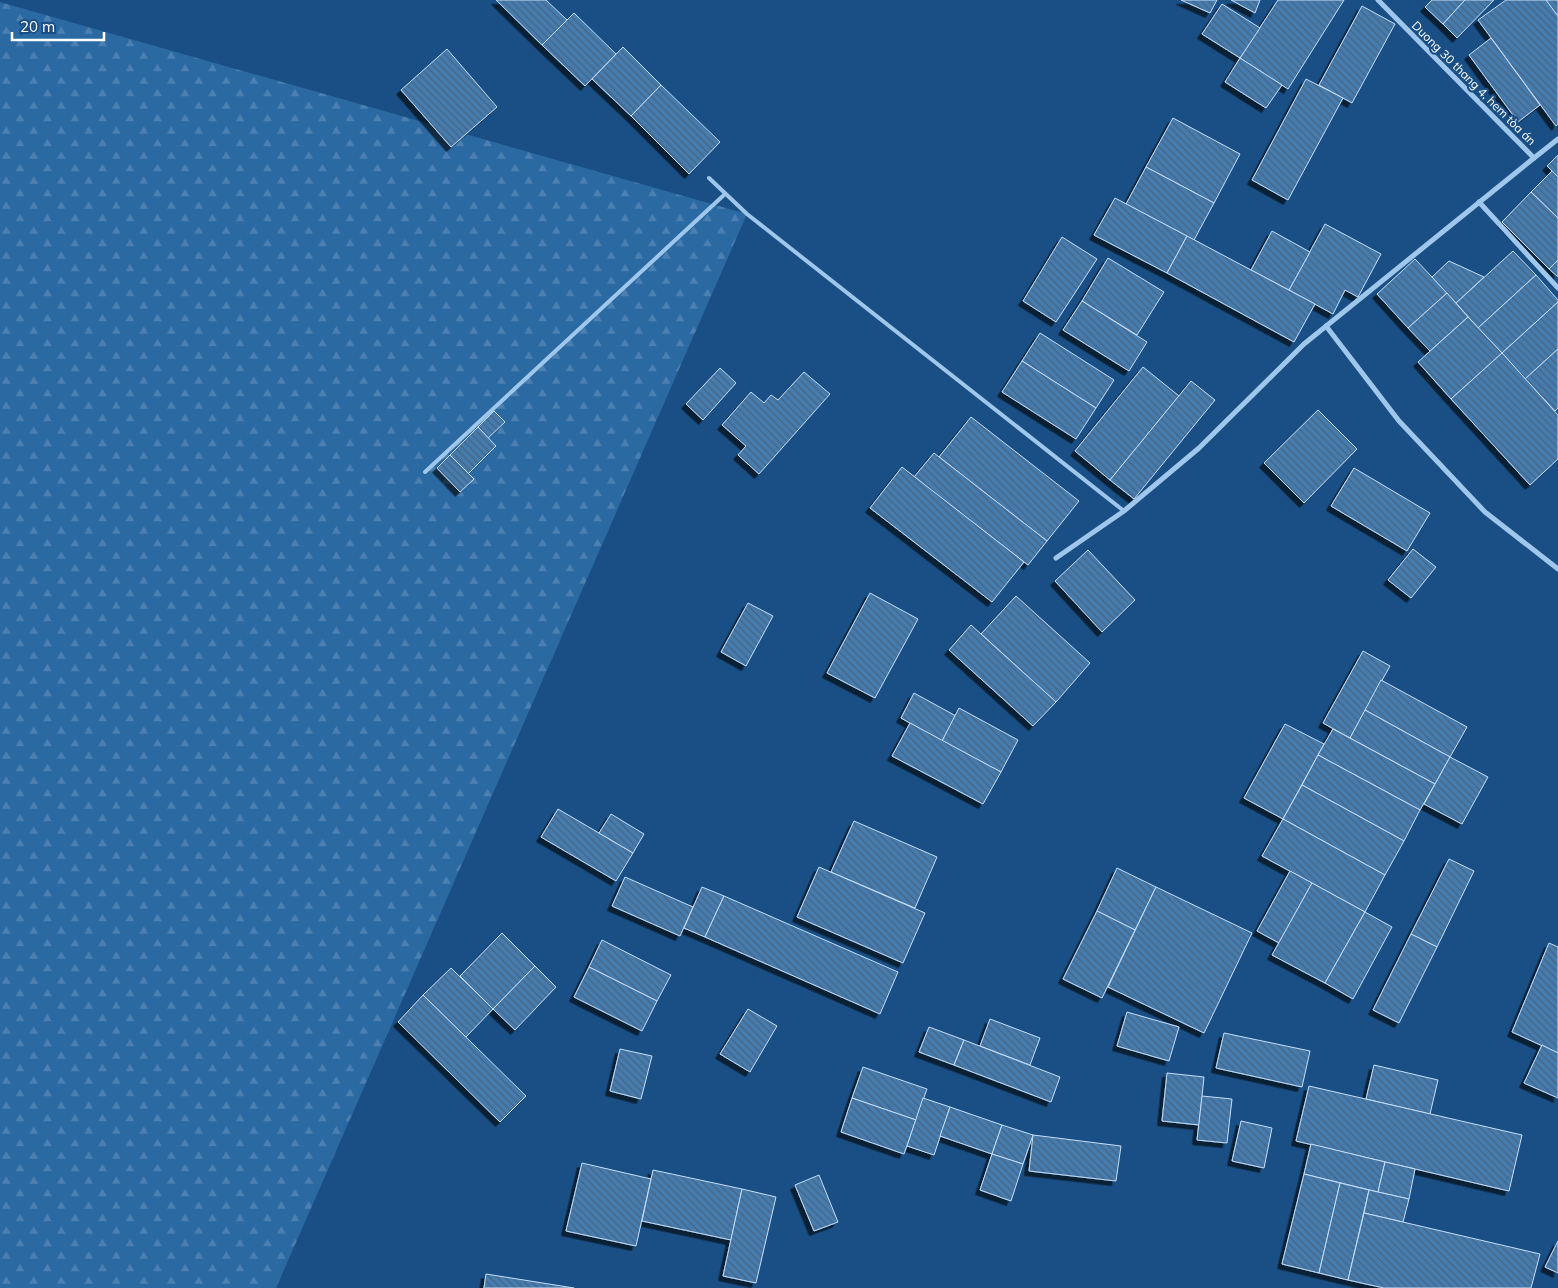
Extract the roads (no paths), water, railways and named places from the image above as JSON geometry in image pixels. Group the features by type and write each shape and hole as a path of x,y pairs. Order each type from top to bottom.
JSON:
{"street":[{"name":"Duong 30 thang 4, hem tòa án","path":"1378,0 1534,158 1558,139"},
{"path":"1056,558 1124,511 1199,448 1304,344 1534,158"},
{"path":"1479,202 1558,288"},
{"path":"1326,326 1399,421 1485,512 1558,569"}],"lane":[{"path":"709,178 747,214 1124,511"},
{"path":"425,472 726,194"}]}
